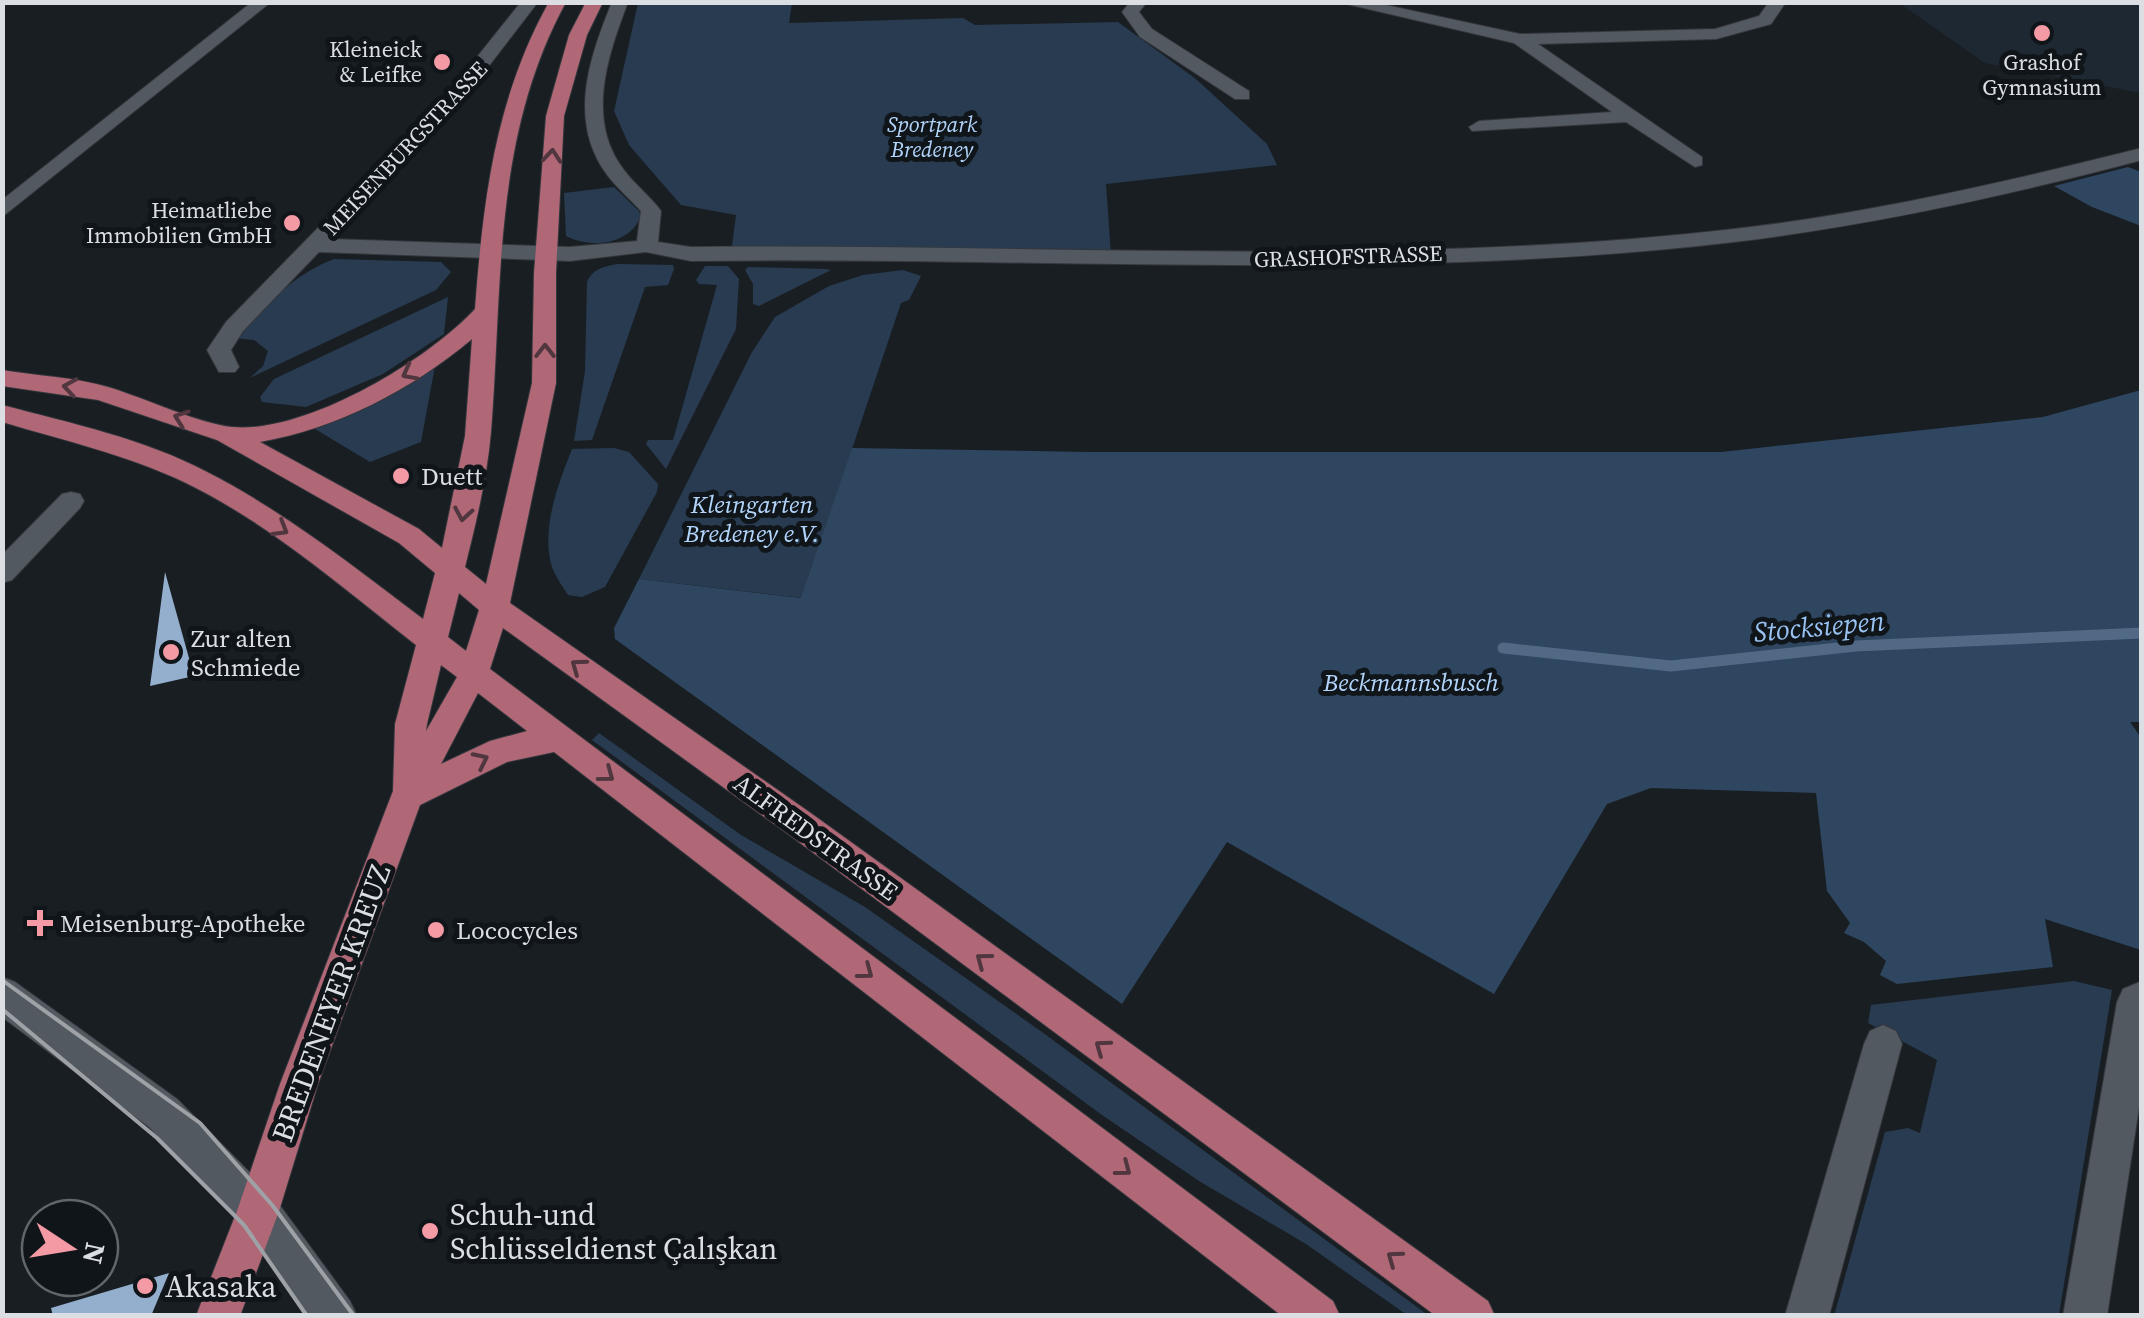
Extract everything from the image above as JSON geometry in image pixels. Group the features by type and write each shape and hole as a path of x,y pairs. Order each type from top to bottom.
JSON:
{"main road":[{"name":"MEISENBURGSTRASSE","path":"451,571 478,436 494,202 511,119 540,36 558,2"},
{"path":"495,607 544,382 546,254 555,116 578,35 595,2"},
{"path":"226,434 261,436 312,421 450,349 484,313"},
{"name":"ALFREDSTRASSE","path":"2,378 101,393 226,434 409,536 495,607 1473,1316"},
{"path":"2,413 100,441 198,478 299,540 1318,1316"},
{"name":"BREDENEYER KREUZ","path":"407,796 411,724 430,638 451,571"},
{"name":"BREDENEYER KREUZ","path":"218,1316 258,1211 298,1084 407,796 474,673 495,607"},
{"path":"407,796 501,750 558,738"}],"street":[{"path":"2,211 263,2"},
{"name":"MEISENBURGSTRASSE","path":"227,367 219,350 234,327 448,106 498,48 530,2"},
{"path":"620,2 594,88 592,120 606,160 651,210 654,218 646,246"},
{"path":"1140,2 1130,12 1146,34 1242,96"},
{"path":"1346,2 1520,39 1716,34 1765,20 1778,2"},
{"path":"1520,39 1694,161"},
{"path":"1479,127 1628,116"},
{"name":"GRASHOFSTRASSE","path":"546,254 646,246 690,254 1117,260 1328,258 1516,250 1844,221 1944,203 2142,154"},
{"name":"MEISENBURGSTRASSE","path":"314,245 546,254"},
{"path":"2,572 71,501"},
{"path":"2,994 162,1113 258,1211 335,1316"},
{"path":"2085,1316 2136,1002 2142,999"},
{"path":"1807,1316 1883,1044"}],"shaded area":[{"name":"Grashof Gymnasium","path":"1899,3 2141,3 2141,93 1985,63"}],"green space":[{"name":"Sportpark Bredeney","path":"638,3 792,3 789,23 963,18 975,25 1118,22 1196,79 1267,144 1277,165 1106,184 1111,255 731,253 736,215 681,205 629,145 614,111"},
{"path":"2128,167 2141,172 2141,226 2092,207 2054,186"},
{"path":"614,187 639,211 636,226 609,242 587,242 566,236 564,193"},
{"path":"334,259 441,262 451,272 436,290 250,378 263,366 268,351 254,340 234,338 292,283"},
{"path":"617,264 673,265 674,269 668,285 645,287 592,440 574,441 585,371 587,282 596,271"},
{"path":"705,266 728,266 739,279 736,329 666,469 646,444 648,440 673,440 717,285 699,284 696,280"},
{"path":"745,270 831,270 759,306 753,304 753,284"},
{"name":"Kleingarten Bredeney e.V.","path":"903,270 921,276 909,300 901,303 802,598 639,579 752,352 775,317 829,286 863,275"},
{"path":"448,297 444,334 383,374 306,407 262,402 260,397 274,379"},
{"path":"435,366 421,442 370,462 315,429"},
{"name":"Beckmannsbusch","path":"2141,390 2142,722 2130,722 2142,739 2141,950 2045,919 2053,967 1897,984 1880,975 1886,961 1864,942 1844,933 1850,923 1827,891 1816,793 1651,788 1607,804 1494,994 1227,842 1122,1004 615,639 614,628 639,579 801,598 852,448 1721,452 2043,417"},
{"path":"614,448 629,452 658,484 657,492 605,587 582,597 568,595 553,569 548,545 557,489 572,449"},
{"path":"599,733 741,835 865,907 1428,1315 1407,1315 1306,1244 1199,1181 1102,1115 592,740"},
{"path":"2074,981 2112,990 2059,1315 1834,1316 1885,1132 1908,1128 1920,1133 1937,1060 1868,1023 1871,1005"}],"building":[{"name":"Zur alten Schmiede","path":"165,572 194,676 150,686 156,641"},
{"name":"Akasaka","path":"169,1273 151,1316 53,1316 51,1308 85,1298 120,1298 120,1288"}],"waterway":[{"name":"Stocksiepen","path":"1503,648 1671,666 1856,646 2142,633"}],"tram line":[{"path":"2,980 200,1123 273,1206 354,1316"},
{"path":"2,1009 157,1138 244,1225 307,1316"}],"place":[{"name":"Grashof Gymnasium","path":"2042,33"},
{"name":"Kleineick & Leifke","path":"442,62"},
{"name":"Heimatliebe Immobilien GmbH","path":"292,223"},
{"name":"Duett","path":"401,476"},
{"name":"Zur alten Schmiede","path":"171,652"},
{"name":"Meisenburg-Apotheke","path":"40,923"},
{"name":"Lococycles","path":"436,930"},
{"name":"Schuh-und Schlüsseldienst Çalışkan","path":"430,1231"},
{"name":"Akasaka","path":"145,1286"}]}
